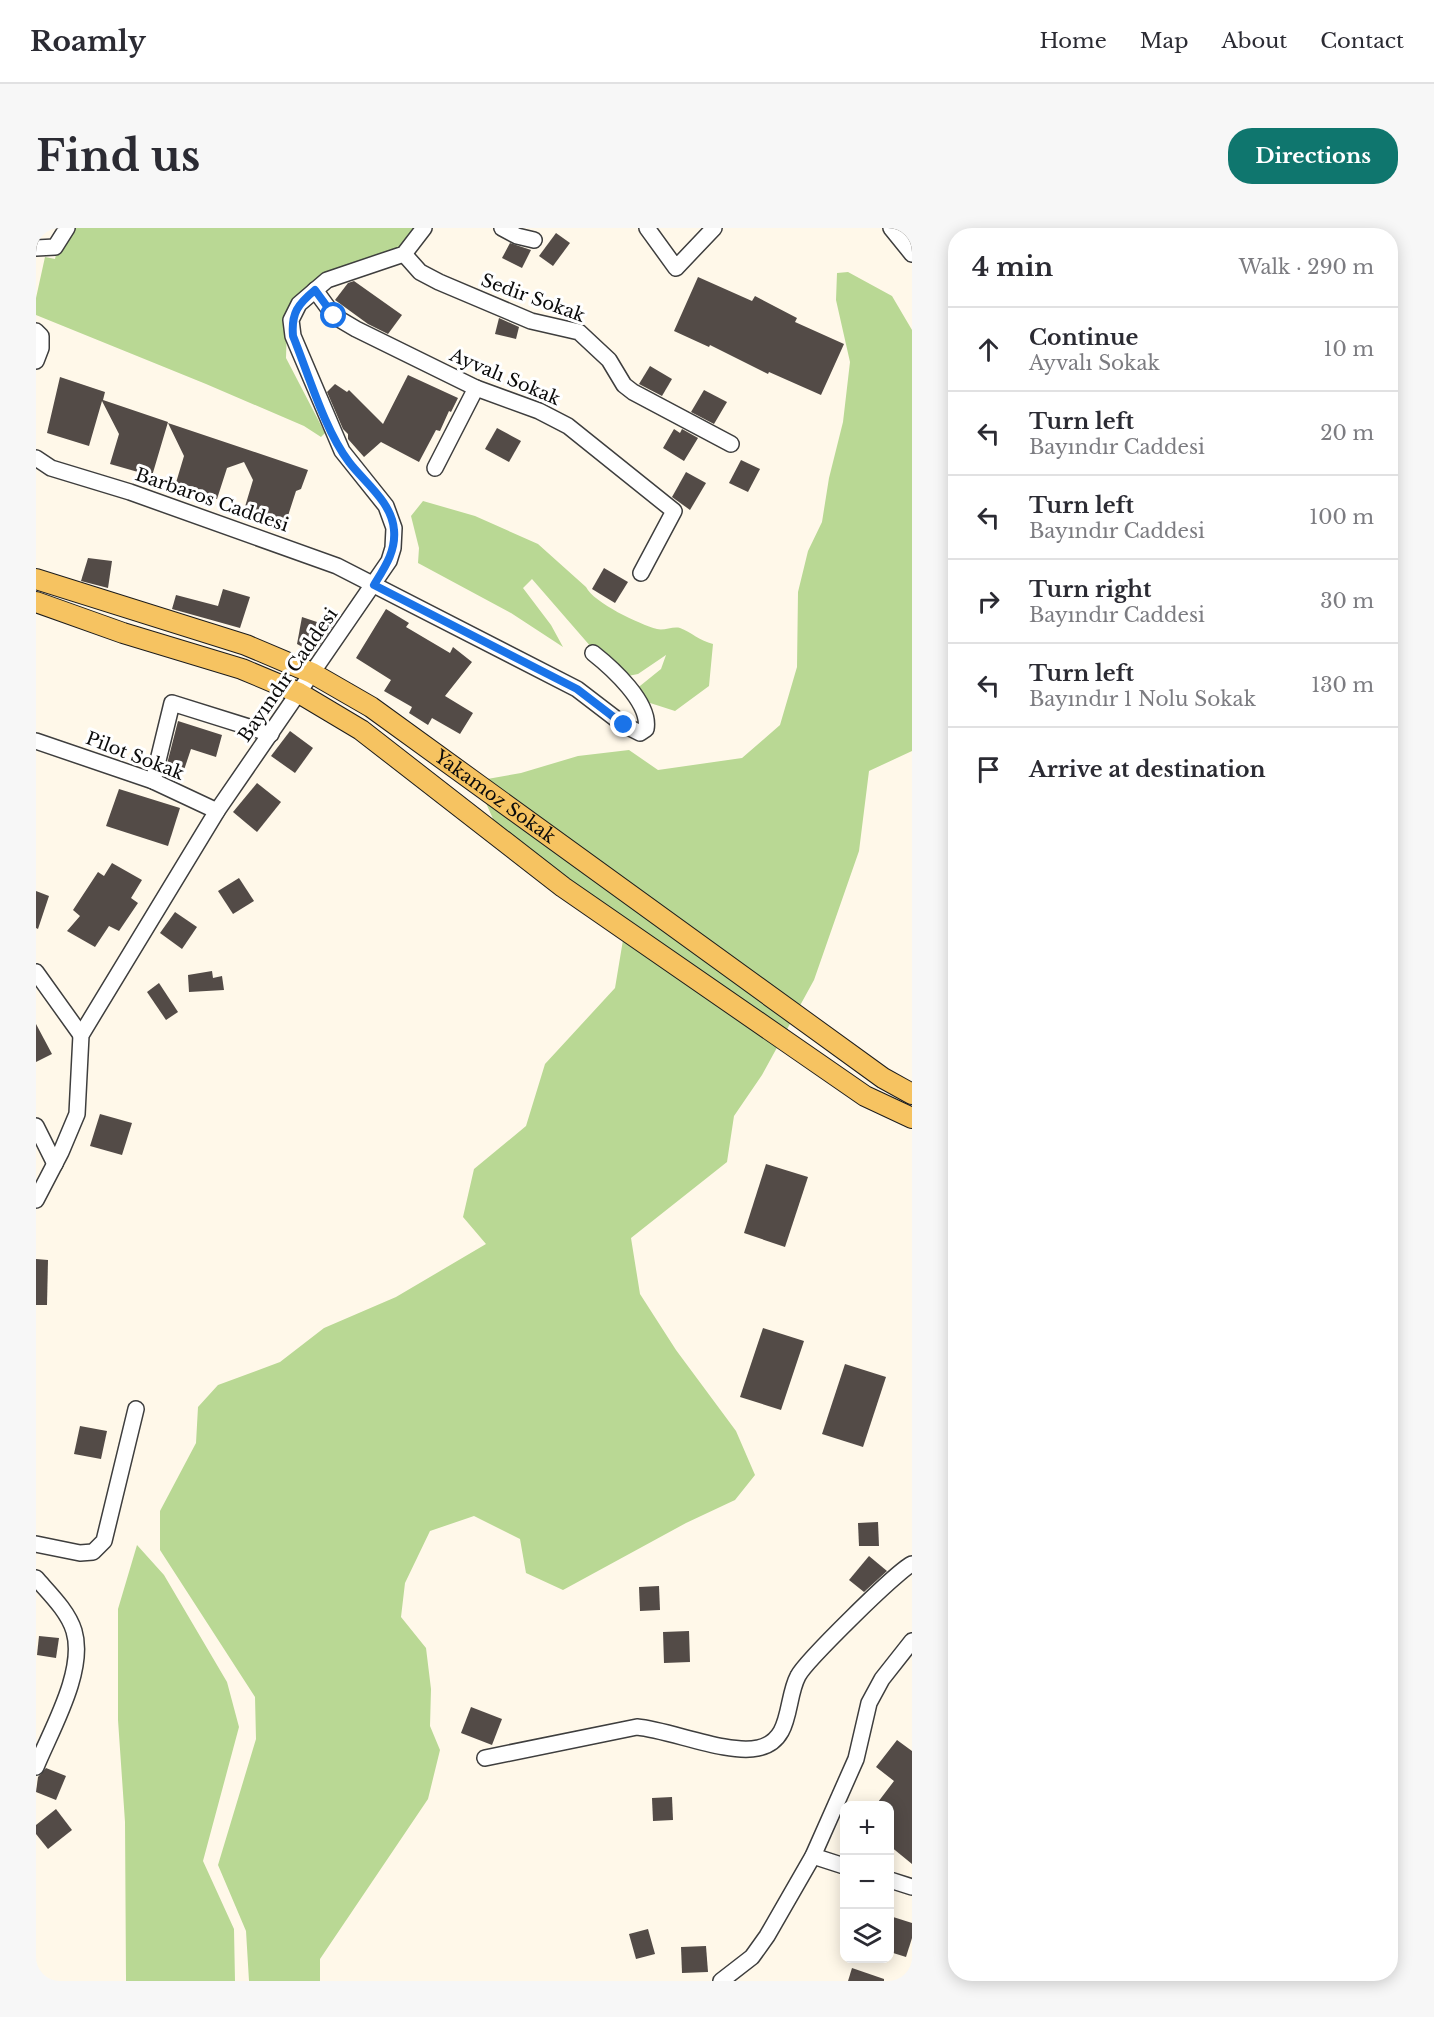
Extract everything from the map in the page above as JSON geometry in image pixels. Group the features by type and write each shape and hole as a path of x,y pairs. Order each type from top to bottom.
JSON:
{"main road":[{"name":"Yakamoz Sokak","path":"36,579 246,645 312,672 371,707 883,1078 912,1094"},
{"name":"Yakamoz Sokak","path":"36,602 123,633 242,669 299,693 361,730 563,887 865,1096 912,1118"}],"street":[{"path":"36,248 55,247 67,228"},
{"path":"404,254 424,228"},
{"path":"502,228 517,236 534,240"},
{"path":"647,228 676,268 714,228"},
{"path":"891,228 912,254"},
{"name":"Bayındır Caddesi","path":"36,1200 77,1114 81,1035 218,811 374,585 391,555 394,528 386,506 342,451 293,336 291,320 299,304 327,280 404,254"},
{"name":"Sedir Sokak","path":"404,254 420,272 439,282 531,321 579,332 609,360 624,385 633,392 731,444"},
{"name":"Ayvalı Sokak","path":"315,290 334,316 398,352 476,388 539,411 568,426 674,511 641,573"},
{"path":"36,331 41,336 41,348 36,362"},
{"path":"435,468 476,388"},
{"name":"Barbaros Caddesi","path":"36,458 51,468 130,492 287,546 374,585 577,689 624,725 640,733 646,729 647,714 628,687 593,653"},
{"path":"153,780 172,703 271,734"},
{"name":"Pilot Sokak","path":"36,741 153,780 218,811"},
{"path":"38,979 81,1035"},
{"path":"36,1126 55,1164"},
{"path":"36,1544 80,1552 93,1552 104,1541 136,1409"},
{"path":"485,1758 636,1726 655,1728 726,1747 758,1749 773,1742 783,1730 798,1676 891,1578 912,1564"},
{"path":"36,1578 57,1602 74,1630 76,1668 36,1767"},
{"path":"721,1981 752,1957 813,1856 856,1759 869,1703 882,1679 912,1641"},
{"path":"813,1856 840,1865"},
{"path":"894,1881 912,1887"}],"green space":[{"path":"62,228 416,228 403,248 294,304 287,323 286,358 325,433 321,437 304,426 206,384 36,315 36,298 45,257 55,259"},
{"path":"848,272 892,296 912,330 912,751 869,771 859,851 814,980 762,1075 734,1116 727,1162 631,1238 640,1294 676,1350 736,1431 755,1475 735,1500 686,1523 563,1590 526,1573 520,1539 474,1516 430,1531 405,1583 401,1617 426,1648 431,1689 430,1726 440,1750 428,1799 320,1959 320,1981 249,1981 246,1931 218,1865 256,1739 255,1697 160,1550 160,1511 196,1443 198,1407 218,1385 280,1362 324,1328 396,1297 486,1244 463,1217 474,1169 526,1126 545,1064 615,988 624,934 557,871 494,821 476,781 521,773 578,756 629,750 658,770 742,758 780,725 797,667 798,592 808,551 822,522 829,478 843,422 850,362 836,300 837,273"},
{"path":"423,501 475,516 538,544 598,600 639,623 657,629 680,628 713,644 709,686 675,711 647,702 635,690 661,669 666,655 638,674 618,678 532,579 523,588 551,625 563,647 511,613 418,563 419,548 411,516"},
{"path":"137,1545 164,1575 227,1682 239,1727 203,1861 234,1929 235,1981 126,1981 125,1822 118,1720 118,1609"}],"building":[{"path":"556,233 570,243 553,266 539,256"},
{"path":"510,243 531,250 522,268 502,258"},
{"path":"698,277 752,301 755,296 797,318 795,322 844,344 821,395 769,372 768,374 710,345 709,347 674,331"},
{"path":"354,281 402,315 388,334 368,324 335,300 348,283"},
{"path":"499,318 519,327 516,339 495,334"},
{"path":"650,366 672,379 662,396 639,384"},
{"path":"408,375 458,398 451,412 449,411 440,431 436,430 419,462 381,442 364,457 348,439 348,434 343,429 327,392 335,384 347,392 349,390 383,424"},
{"path":"60,377 105,392 103,400 168,422 152,476 110,464 119,434 102,401 89,446 47,433"},
{"path":"704,390 727,402 714,424 691,412"},
{"path":"168,423 308,470 301,489 296,491 286,522 244,510 253,480 244,462 227,468 217,499 175,486 184,456"},
{"path":"497,428 521,441 509,462 485,449"},
{"path":"674,429 680,433 682,429 698,438 684,461 663,448"},
{"path":"741,460 760,469 748,492 729,483"},
{"path":"686,472 706,483 690,510 672,497"},
{"path":"88,558 112,561 108,588 81,581"},
{"path":"604,568 628,582 615,603 592,589"},
{"path":"223,589 250,597 240,628 172,609 176,595 218,606"},
{"path":"386,609 409,623 406,627 450,653 453,647 472,662 445,696 473,713 460,734 432,718 428,725 409,713 412,707 384,691 391,680 356,658"},
{"path":"302,617 332,627 314,653 297,644"},
{"path":"178,721 222,735 216,757 191,749 183,773 166,768"},
{"path":"290,731 313,748 295,773 271,756"},
{"path":"257,783 281,802 257,832 233,812"},
{"path":"119,789 180,808 168,846 106,826"},
{"path":"112,863 142,880 131,898 138,903 119,931 109,926 95,947 67,931 80,916 73,910 98,872 104,876"},
{"path":"239,878 254,901 233,914 218,891"},
{"path":"36,891 49,896 38,929 36,928"},
{"path":"175,912 197,927 182,949 160,933"},
{"path":"212,971 213,978 222,976 224,990 189,992 188,975"},
{"path":"159,983 178,1012 166,1020 147,992"},
{"path":"36,1024 52,1054 36,1062"},
{"path":"100,1114 132,1123 122,1155 90,1146"},
{"path":"766,1164 808,1177 785,1247 744,1233"},
{"path":"36,1259 48,1260 47,1305 36,1305"},
{"path":"763,1328 804,1341 781,1410 740,1397"},
{"path":"845,1364 886,1377 863,1447 822,1434"},
{"path":"80,1426 107,1431 101,1459 74,1454"},
{"path":"878,1522 879,1546 859,1546 858,1523"},
{"path":"869,1556 887,1571 864,1592 849,1580"},
{"path":"659,1586 660,1610 640,1611 639,1587"},
{"path":"689,1631 690,1662 664,1663 663,1632"},
{"path":"39,1636 59,1638 56,1658 37,1655"},
{"path":"471,1707 502,1719 492,1745 461,1733"},
{"path":"897,1740 912,1751 912,1864 894,1849 894,1801 879,1801 894,1781 876,1767"},
{"path":"46,1768 66,1776 56,1800 36,1792 38,1777"},
{"path":"672,1797 673,1820 653,1821 652,1798"},
{"path":"56,1809 72,1830 48,1849 36,1834 36,1825"},
{"path":"894,1917 912,1923 912,1938 906,1957 894,1953"},
{"path":"648,1929 655,1954 636,1959 629,1934"},
{"path":"706,1946 708,1972 682,1973 681,1947"},
{"path":"852,1968 884,1979 884,1981 848,1981"}],"route":[{"path":"334,316 315,290 299,304 291,320 293,336 342,451 386,506 394,528 393,548 389,561 374,585 577,689 624,725"}]}
